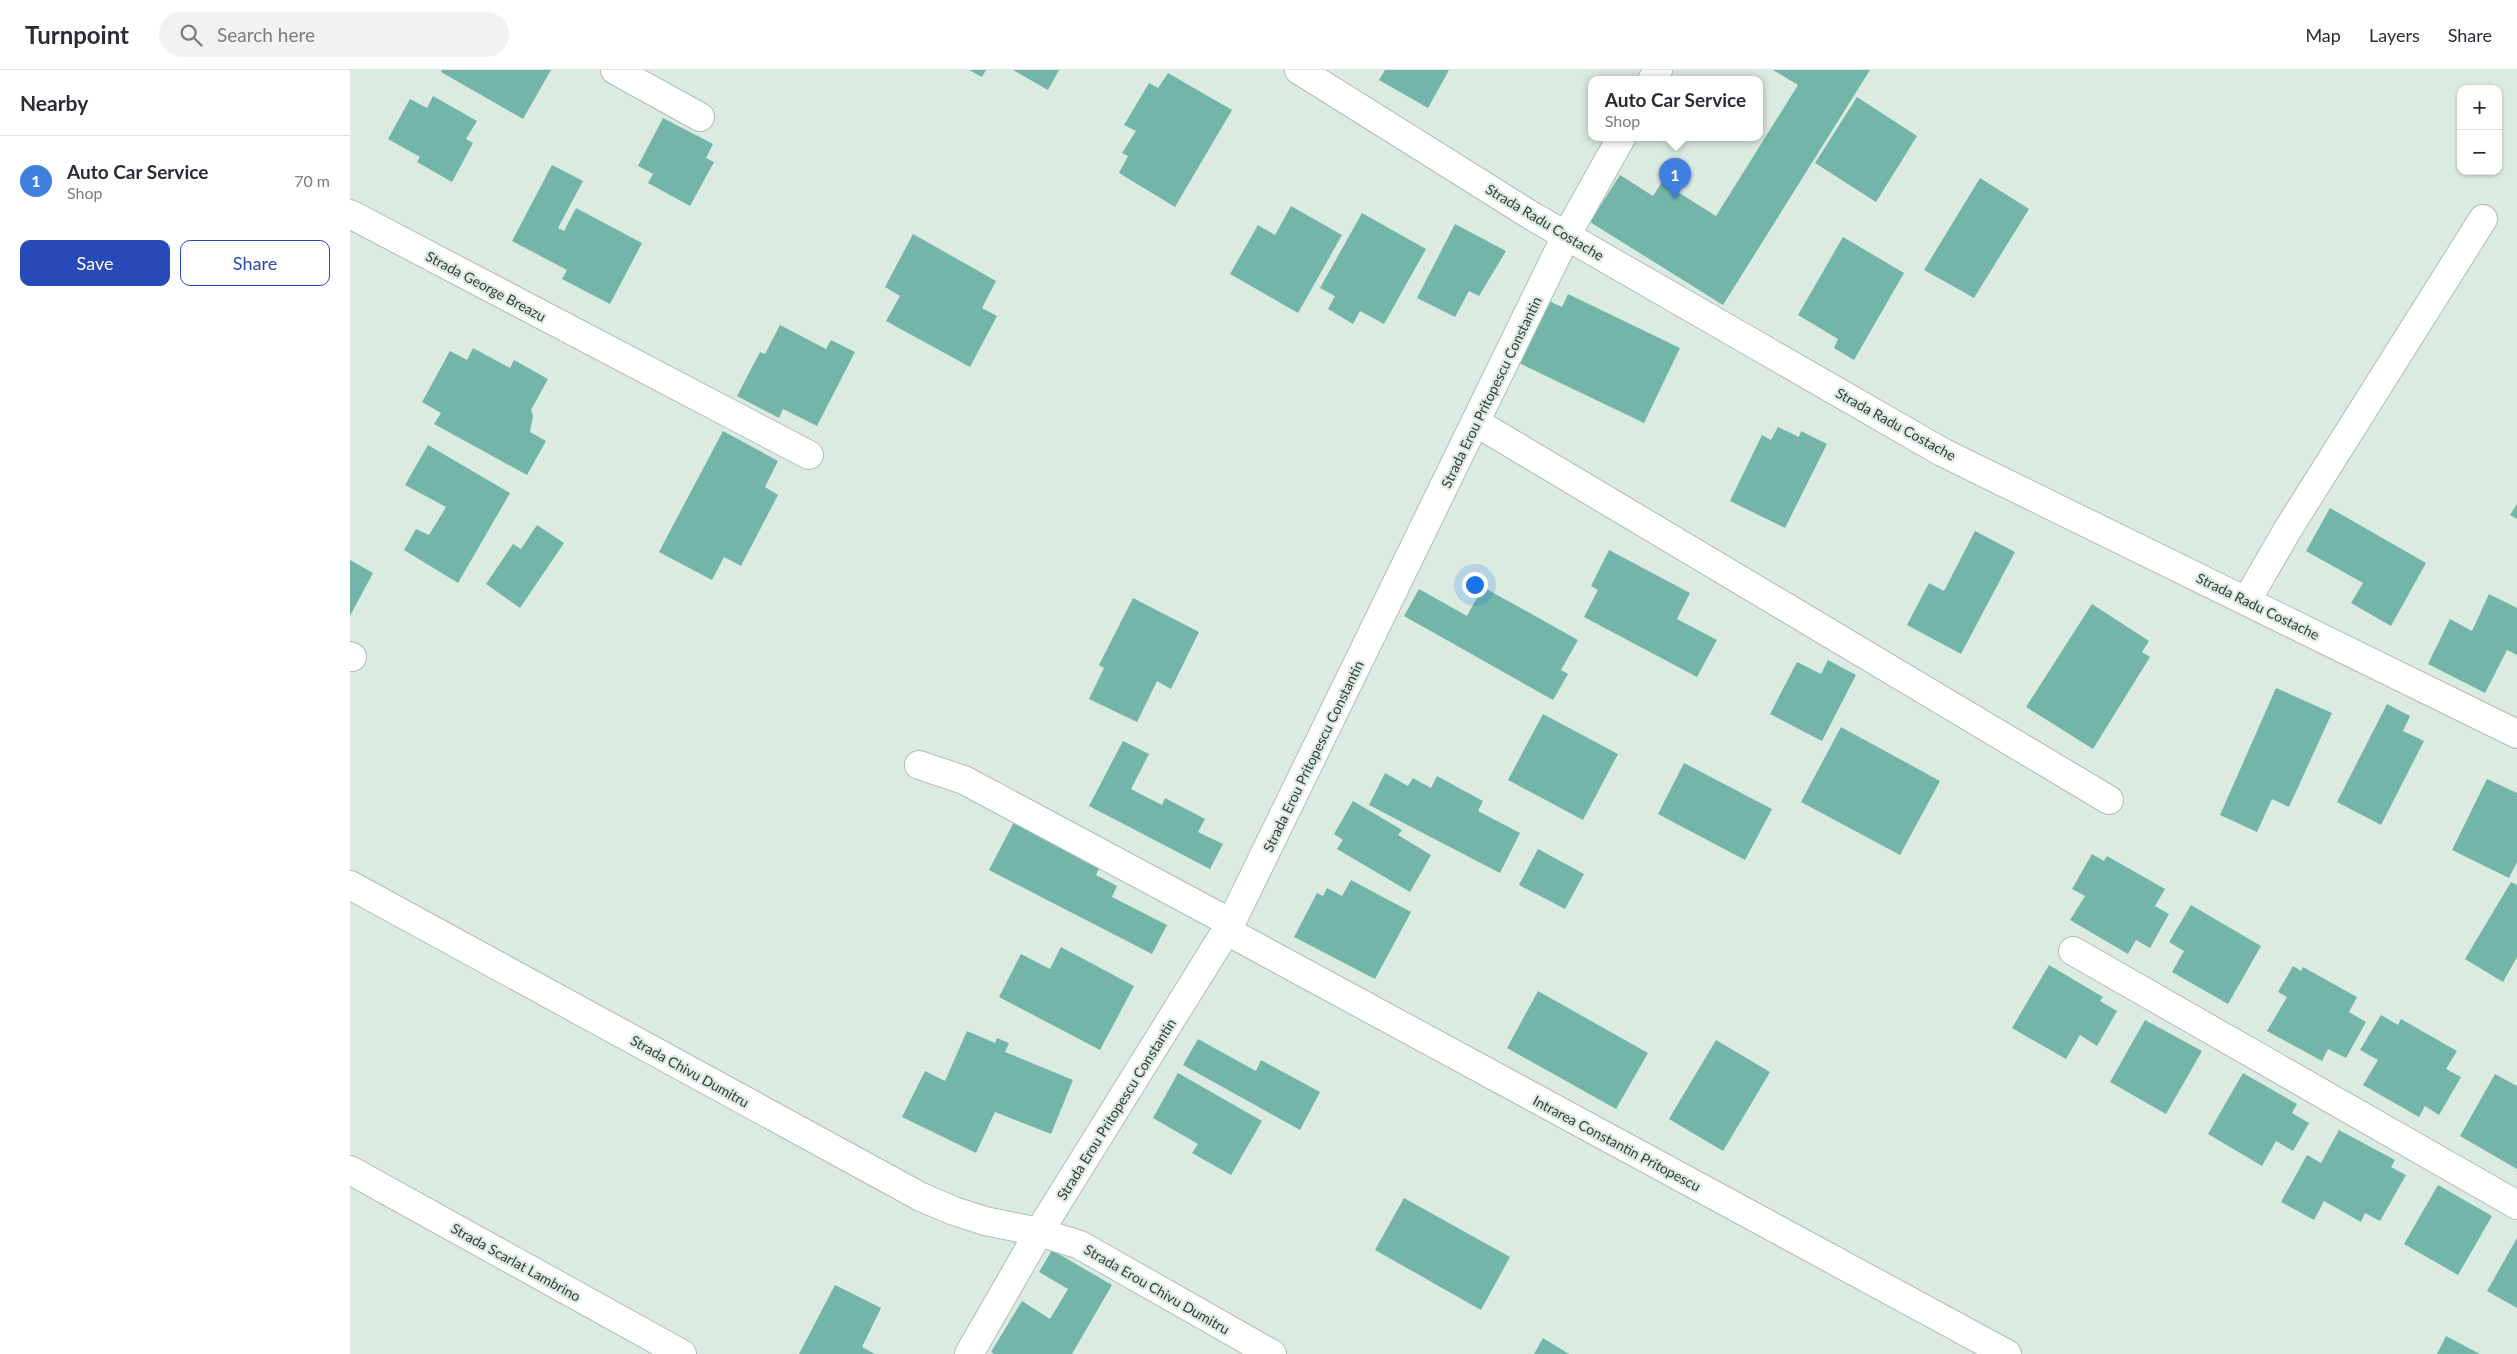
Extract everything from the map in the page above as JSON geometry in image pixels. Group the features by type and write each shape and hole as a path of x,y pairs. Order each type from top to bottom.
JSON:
{"street":[{"path":"615,70 700,117"},
{"name":"Strada Radu Costache","path":"1299,70 1566,236 1942,452 2517,734"},
{"name":"Strada Erou Pritopescu Constantin","path":"969,1354 1039,1232 1229,927 1477,424 1566,236 1619,141"},
{"name":"Strada George Breazu","path":"350,214 809,455"},
{"path":"2247,600 2288,529 2483,219"},
{"path":"1477,424 2109,800"},
{"name":"Intrarea Constantin Pritopescu","path":"919,765 964,780 2007,1354"},
{"name":"Strada Chivu Dumitru","path":"350,885 921,1197 954,1212 985,1221 1039,1232"},
{"path":"2072,951 2517,1205"},
{"name":"Strada Scarlat Lambrino","path":"350,1170 682,1354"},
{"name":"Strada Erou Chivu Dumitru","path":"1039,1232 1062,1237 1098,1254 1272,1354"}],"building":[{"path":"442,70 551,70 523,119 441,72"},
{"path":"969,70 986,70 982,77"},
{"path":"1013,70 1059,70 1048,90"},
{"path":"1385,70 1449,70 1428,108 1379,80"},
{"path":"1773,70 1870,70 1723,305 1590,222 1620,175 1653,196 1662,182 1716,216 1798,85"},
{"path":"1168,73 1232,110 1175,207 1119,173 1128,156 1122,153 1136,131 1124,125 1149,83 1158,88"},
{"path":"433,96 477,121 466,139 473,143 452,182 417,162 420,157 388,139 410,99 427,108"},
{"path":"1857,97 1917,136 1876,202 1815,163"},
{"path":"663,118 713,144 706,158 714,162 690,206 648,183 653,174 638,166"},
{"path":"552,165 583,181 558,228 564,231 576,208 642,243 610,304 562,279 567,270 512,241"},
{"path":"1980,178 2029,209 1974,298 1924,270"},
{"path":"1291,206 1342,235 1298,313 1230,274 1258,225 1275,235"},
{"path":"1362,213 1426,249 1384,324 1360,311 1353,324 1328,309 1335,296 1320,288"},
{"path":"1455,224 1506,251 1479,296 1469,291 1455,317 1417,298"},
{"path":"913,234 996,281 982,308 997,316 970,367 886,321 900,296 885,287"},
{"path":"1843,237 1904,273 1854,360 1834,348 1838,339 1798,315"},
{"path":"1568,294 1680,348 1644,423 1519,363 1549,301 1562,307"},
{"path":"780,325 826,349 831,340 855,352 817,426 783,409 779,418 737,396 760,352 765,354"},
{"path":"473,348 510,368 514,360 548,379 531,410 533,416 530,432 546,441 527,475 434,424 441,413 422,402 450,351 467,360"},
{"path":"1778,427 1799,437 1801,431 1827,444 1785,528 1730,501 1762,435 1771,440"},
{"path":"723,431 778,461 765,487 778,495 741,566 724,557 712,580 659,552"},
{"path":"428,445 510,493 458,583 404,550 416,529 429,535 446,507 405,485"},
{"path":"2517,504 2517,519 2510,515"},
{"path":"2330,508 2426,563 2391,626 2351,603 2363,583 2306,551"},
{"path":"537,525 564,543 520,608 486,584 513,544 521,549"},
{"path":"1975,531 2015,552 1961,654 1907,625 1929,583 1944,591"},
{"path":"1609,550 1690,593 1677,619 1717,640 1697,677 1584,617 1598,590 1591,586"},
{"path":"350,560 373,573 350,616"},
{"path":"1483,587 1578,640 1561,670 1568,674 1553,700 1404,616 1419,589 1467,616"},
{"path":"2489,594 2517,608 2517,655 2507,650 2485,693 2428,664 2450,619 2472,631"},
{"path":"1133,598 1199,632 1171,689 1157,681 1137,722 1089,699 1104,668 1099,665"},
{"path":"2092,604 2149,641 2142,652 2150,657 2093,749 2026,707"},
{"path":"1828,660 1856,675 1822,741 1770,714 1797,662 1821,674"},
{"path":"2276,688 2332,713 2289,807 2272,799 2257,832 2220,815"},
{"path":"2387,704 2410,716 2403,731 2424,741 2381,825 2337,802"},
{"path":"1543,714 1618,754 1583,820 1508,780"},
{"path":"1841,727 1940,781 1900,855 1801,802"},
{"path":"1123,741 1149,754 1131,789 1162,805 1165,798 1205,819 1198,832 1223,844 1210,869 1089,806"},
{"path":"1684,763 1772,809 1745,860 1658,814"},
{"path":"1385,773 1408,786 1413,778 1431,788 1437,776 1483,801 1478,811 1520,833 1500,873 1369,805"},
{"path":"2487,779 2517,793 2517,862 2509,878 2452,850"},
{"path":"1353,801 1402,830 1398,835 1431,855 1410,892 1337,849 1343,840 1334,834"},
{"path":"1014,822 1100,867 1096,875 1117,886 1112,897 1167,925 1152,954 989,870"},
{"path":"1538,849 1584,874 1565,909 1519,885"},
{"path":"2092,854 2104,861 2107,856 2165,889 2155,906 2169,914 2150,948 2136,940 2128,954 2070,920 2085,896 2072,889"},
{"path":"1351,880 1411,912 1375,979 1294,937 1317,893 1323,896 1327,888 1342,896"},
{"path":"2511,882 2517,885 2517,957 2503,982 2465,959"},
{"path":"2191,905 2261,946 2228,1004 2172,972 2184,951 2169,942"},
{"path":"1061,947 1134,986 1100,1050 999,997 1021,954 1050,969"},
{"path":"2049,965 2103,997 2100,1001 2117,1011 2097,1046 2080,1035 2066,1059 2012,1028"},
{"path":"2293,966 2301,971 2303,967 2357,997 2349,1012 2366,1022 2346,1058 2328,1049 2322,1061 2267,1031 2287,997 2278,992"},
{"path":"1538,991 1648,1053 1616,1109 1507,1048"},
{"path":"2381,1015 2398,1025 2401,1019 2457,1051 2446,1069 2461,1077 2439,1115 2425,1106 2419,1117 2363,1085 2378,1060 2360,1050"},
{"path":"2145,1020 2202,1051 2166,1114 2110,1082"},
{"path":"967,1031 995,1043 997,1038 1009,1043 1005,1052 1073,1080 1051,1134 995,1112 976,1153 902,1117 925,1071 945,1081"},
{"path":"1198,1039 1256,1071 1261,1060 1320,1092 1300,1130 1183,1065"},
{"path":"1716,1040 1770,1072 1723,1151 1669,1119"},
{"path":"1178,1073 1262,1121 1231,1175 1192,1153 1198,1144 1153,1118"},
{"path":"2243,1073 2297,1104 2292,1113 2309,1123 2293,1151 2276,1141 2262,1166 2208,1134"},
{"path":"2495,1074 2517,1086 2517,1169 2460,1136"},
{"path":"2339,1130 2395,1160 2391,1167 2406,1175 2380,1221 2365,1213 2361,1222 2324,1201 2314,1220 2281,1202 2307,1155 2321,1163"},
{"path":"2438,1185 2492,1216 2458,1275 2404,1244"},
{"path":"1404,1198 1510,1257 1481,1310 1375,1250"},
{"path":"2517,1238 2517,1308 2487,1291"},
{"path":"1052,1250 1112,1285 1072,1354 994,1354 991,1352 1022,1301 1050,1319 1068,1289 1039,1272"},
{"path":"835,1285 881,1308 862,1347 875,1354 799,1354"},
{"path":"2446,1336 2480,1354 2437,1354"},
{"path":"1543,1338 1569,1354 1534,1354"}],"place":[{"name":"Auto Car Service","path":"1675,199"}]}
